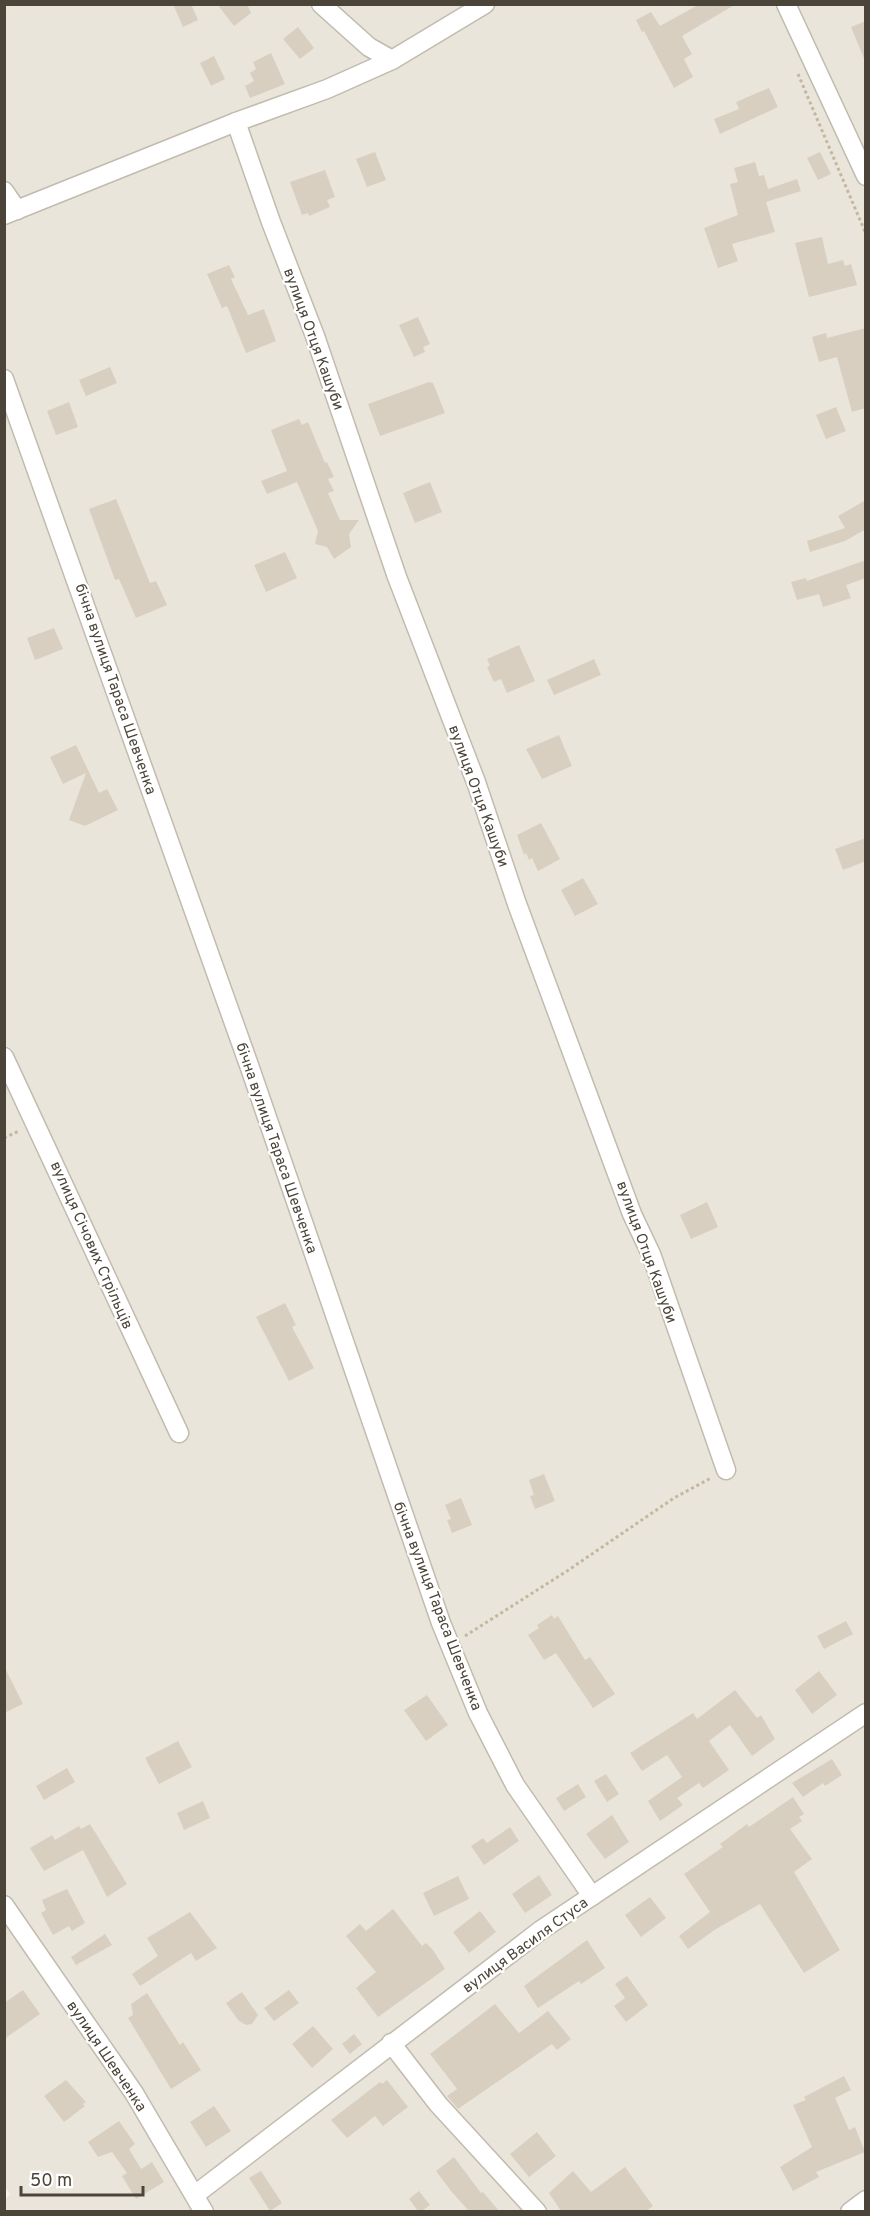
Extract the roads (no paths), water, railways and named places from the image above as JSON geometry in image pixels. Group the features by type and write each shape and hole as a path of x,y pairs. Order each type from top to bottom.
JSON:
{"street":[{"path":"321,4 369,47 392,60"},
{"path":"4,191 11,213 236,122 327,89 392,60 485,4"},
{"path":"786,4 866,176"},
{"name":"вулиця Отця Кашуби","path":"236,122 315,336 397,577 476,782 518,904 632,1214 651,1254 726,1470"},
{"name":"бічна вулиця Тараса Шевченка","path":"4,379 120,697 450,1644 478,1713 515,1785 592,1896"},
{"name":"вулиця Січових Стрільців","path":"4,1057 179,1433"},
{"name":"вулиця Василя Стуса","path":"196,2194 540,1930 866,1713"},
{"name":"вулиця Шевченка","path":"4,1905 135,2093 204,2211"},
{"path":"391,2043 438,2104 537,2211"},
{"path":"849,2211 866,2200"}]}
